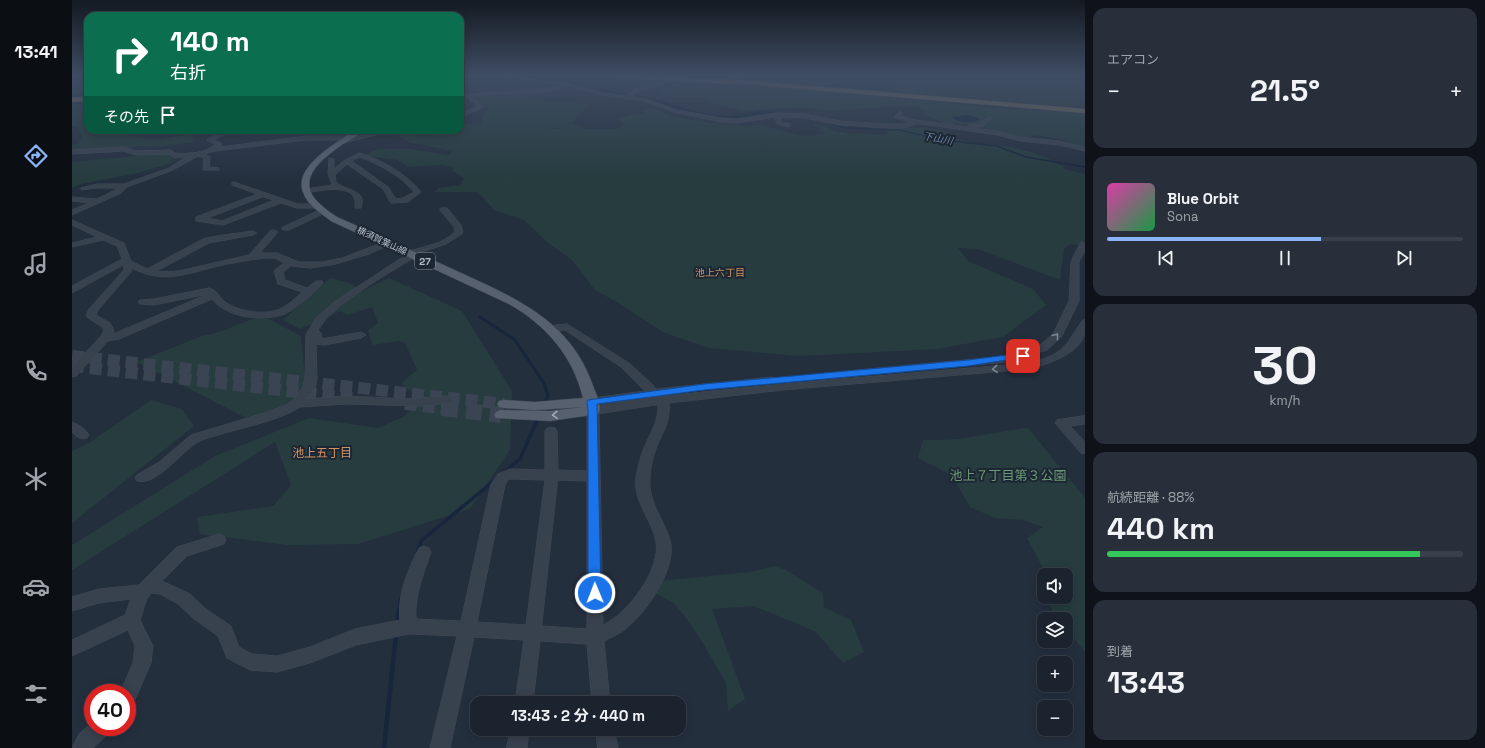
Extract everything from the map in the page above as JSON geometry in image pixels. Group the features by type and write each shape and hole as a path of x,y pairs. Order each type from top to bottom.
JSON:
{"main road":[{"path":"306,191 306,179 312,166 354,134"},
{"name":"横須賀葉山線","path":"306,191 307,196 319,209 334,219 411,254 533,314 550,328 577,363 583,374 593,406"},
{"path":"502,409 550,416 593,406"}],"street":[{"path":"681,111 703,111"},
{"path":"681,111 727,120 741,120 764,115 777,115 805,116 835,122 899,126 915,122"},
{"path":"900,113 897,117 915,122 997,133 1020,139 1085,149"},
{"path":"777,115 779,122 788,126"},
{"path":"854,123 871,120 868,118"},
{"path":"960,128 962,126 981,125 989,118"},
{"path":"214,149 219,144 210,140 221,134"},
{"path":"72,152 123,149 137,153 171,152 174,156 198,154 214,149 252,144 313,138 346,140 374,134"},
{"path":"252,144 261,138"},
{"path":"82,189 97,186 125,186 172,169 198,154 207,157 205,168 217,169"},
{"path":"332,174 347,162 360,155 378,162 408,181 418,192 405,200 394,201 386,188 351,163 347,162"},
{"path":"330,159 333,181 337,186 358,196 358,206"},
{"path":"234,184 297,206 319,209"},
{"path":"72,213 118,192 125,186"},
{"path":"306,191 337,186"},
{"path":"264,194 199,219 223,223 281,200"},
{"path":"76,199 99,201"},
{"path":"286,228 319,209"},
{"path":"297,403 309,387 311,378 311,334 319,320 337,304 411,254 456,236 459,232 458,227 444,210"},
{"path":"72,222 121,246 127,261 128,270 94,310 91,316 106,325 109,330 105,338 72,374"},
{"path":"252,257 274,232"},
{"path":"148,272 206,241 216,238 253,233"},
{"path":"72,245 105,237"},
{"path":"127,261 148,272 163,275 175,274 252,257 273,255 280,256 290,264 303,266 347,259 388,244"},
{"path":"601,696 596,637 593,406 658,397 729,384 1023,356 1043,348 1057,336 1067,319 1074,301 1075,262 1081,250"},
{"path":"72,290 127,261"},
{"path":"290,264 280,268 278,271 281,282 307,291"},
{"path":"143,302 160,301 209,291 223,305 248,314 278,313 287,309 318,283"},
{"path":"105,338 115,337 214,295"},
{"path":"658,397 1029,366 1045,362 1067,351 1074,343 1085,324 1067,319"},
{"path":"72,604 100,596 162,588 184,599 200,614 225,631 233,652 250,662 277,664 310,655 355,637 409,626 596,637 617,626 633,610 653,583 662,562 664,553 663,542 654,516 645,501 643,479 651,448 662,424 665,413 658,397 625,365 567,327 550,328"},
{"path":"311,334 316,333 317,341 325,342 361,335"},
{"path":"142,478 164,465 195,438 268,416 297,403 312,404 345,400 432,403 446,400"},
{"path":"1085,420 1061,423 1085,450"},
{"path":"72,426 83,435"},
{"path":"525,696 550,504 552,475 551,431"},
{"path":"440,748 500,480 510,474 593,476"},
{"path":"72,648 132,620 145,589 182,551 219,540"},
{"path":"409,626 406,614 409,594 424,552"},
{"path":"132,620 144,646 142,664 133,684"},
{"path":"82,748 91,736"},
{"path":"517,748 519,736"},
{"path":"606,736 608,748"}],"green space":[{"path":"72,111 84,111 84,134 120,134 157,140 192,134 193,142 158,147 137,146 111,153 72,152 72,145 78,144 83,138 78,128 72,126"},
{"path":"487,111 583,111 572,124 583,126 580,129 618,129 623,124 618,118 634,114 645,114 643,111 661,111 669,116 710,123 739,126 761,125 799,135 811,136 825,133 814,125 819,124 835,131 849,133 885,135 889,133 884,130 868,129 868,127 922,128 948,133 949,137 964,141 1002,146 1038,154 1063,166 1064,169 1085,174 1085,246 1070,244 1064,249 1060,280 978,249 958,248 968,261 1033,289 1046,305 1003,337 937,349 799,356 708,348 663,332 620,304 595,290 572,260 548,243 524,220 494,210 478,192 435,192 438,188 460,185 464,178 452,171 454,167 440,165 408,167 398,160 365,156 375,150 384,149 410,149 449,155 452,151 409,142 398,136 402,134 425,136 432,134 464,134 464,124 483,123 483,115","holes":["549,128 580,129 551,129"]},
{"path":"926,111 1049,111 1085,113 1085,146 1078,146 1060,139 1035,135 1027,139 978,128 982,124 946,124 924,114"},
{"path":"169,153 174,162 138,173 81,184 72,188 72,162"},
{"path":"330,278 349,283 362,291 389,278 462,311 512,391 510,450 470,509 358,544 287,545 200,534 197,517 273,506 291,485 275,442 72,570 72,545 215,456 309,418 378,428 403,417 422,402 401,383 417,370 405,343 399,341 372,345 368,330 378,323 372,307 348,315 340,311 300,329 283,320"},
{"path":"258,317 267,318 301,336 306,386 287,405 268,414 250,420 137,362 202,336 216,333"},
{"path":"151,400 182,409 194,426 72,523 72,451 89,443"},
{"name":"池上７丁目第３公園","path":"1028,428 1085,498 1085,652 1073,637 1073,612 1053,612 1050,604 1073,604 1073,568 1043,568 1027,538 1043,527 1023,520 995,518 970,507 957,484 946,472 918,458 923,440 949,440"},
{"path":"774,566 786,570 823,593 824,607 851,620 864,652 843,663 816,632 791,621 753,606 712,609 745,699 728,711 726,683 703,643 684,615 672,602 652,592 661,581 750,572"}],"water":[{"path":"969,115 980,119 973,122 966,122 958,121 952,117"}],"waterway":[{"name":"下山川","path":"684,111 724,119 735,119 758,114 773,113"},
{"name":"下山川","path":"831,121 831,124 845,128 900,130 941,140 997,146 1026,157 1085,167"},
{"path":"480,317 514,339 544,383 548,396 544,404"},
{"path":"503,473 520,459 538,418"},
{"path":"417,552 421,541 496,479"},
{"path":"397,623 401,599"},
{"path":"384,748 396,634"}],"tunnel":[{"path":"1081,250 1085,240"},
{"path":"72,356 504,404"},
{"path":"72,366 356,399"},
{"path":"405,404 444,408"},
{"path":"444,408 451,409"},
{"path":"444,408 501,415"}],"district":[{"name":"池上六丁目","path":"720,272"},
{"name":"池上五丁目","path":"322,453"}],"route":[{"path":"595,593 592,402 691,388 968,363 1023,356"}]}
